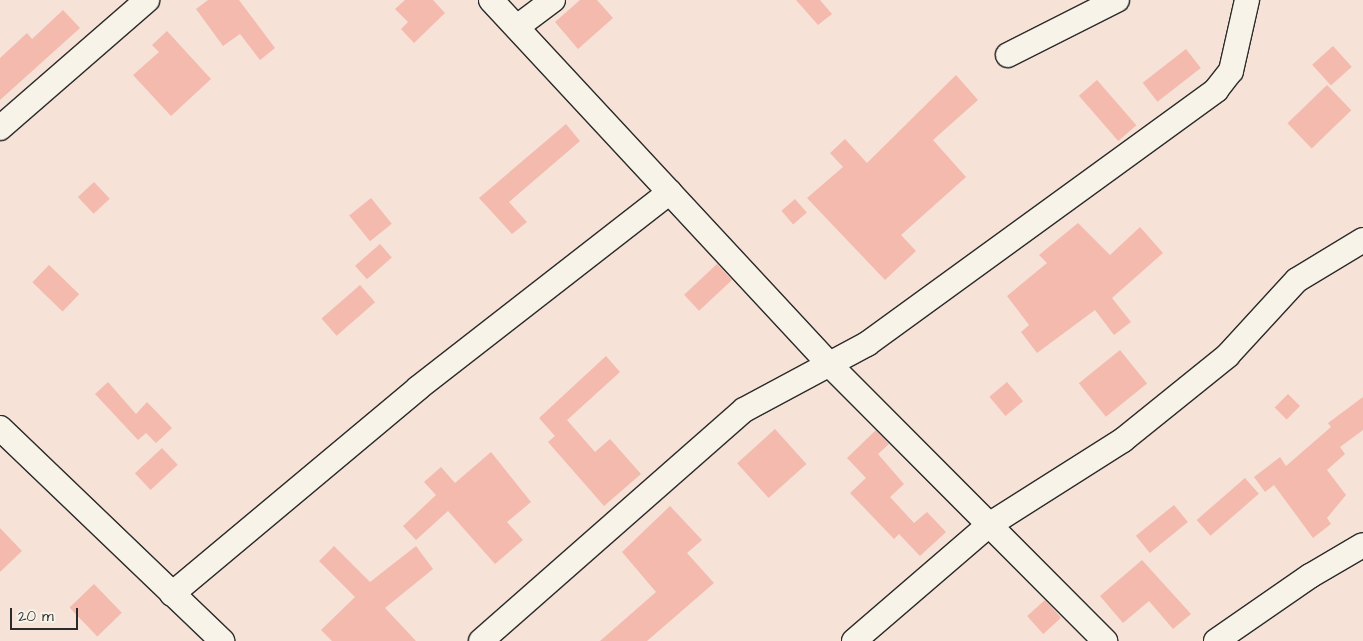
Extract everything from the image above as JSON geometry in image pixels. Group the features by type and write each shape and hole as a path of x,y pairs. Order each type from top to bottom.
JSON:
{"street":[{"path":"0,128 147,0"},
{"path":"491,0 830,365 1105,641"},
{"path":"517,28 553,0"},
{"path":"1008,54 1117,0"},
{"path":"481,641 744,410 867,344 1216,90 1231,71 1247,0"},
{"path":"172,594 418,388 670,192"},
{"path":"854,641 989,524 1122,440 1227,356 1297,280 1363,240"},
{"path":"0,428 222,641"},
{"path":"1216,641 1310,576 1363,545"}],"building":[{"path":"208,0 239,0 275,48 260,60 240,34 223,46 196,9"},
{"path":"405,0 433,0 445,13 414,43 401,29 408,22 395,9"},
{"path":"580,0 597,0 613,18 578,49 555,22"},
{"path":"796,0 820,0 832,14 818,25"},
{"path":"63,10 80,28 0,100 0,58 27,33 32,39"},
{"path":"167,31 211,79 171,116 133,75 159,52 152,45"},
{"path":"1333,46 1352,67 1331,86 1312,65"},
{"path":"1186,49 1201,68 1157,102 1143,83"},
{"path":"956,75 978,100 933,140 966,177 901,235 916,251 885,280 807,198 843,167 830,153 845,139 867,163"},
{"path":"1097,80 1136,125 1118,141 1079,96"},
{"path":"1327,85 1351,110 1312,148 1287,123"},
{"path":"566,124 580,141 509,202 527,222 512,234 479,198"},
{"path":"94,182 110,199 94,214 78,197"},
{"path":"371,198 392,224 370,241 349,216"},
{"path":"795,199 807,213 793,224 781,211"},
{"path":"1078,223 1110,255 1140,227 1163,253 1112,298 1131,322 1114,335 1095,310 1037,353 1021,332 1029,325 1007,296 1047,263 1039,255"},
{"path":"380,244 392,258 367,279 355,266"},
{"path":"717,264 732,280 699,311 684,295"},
{"path":"49,265 79,294 63,311 32,282"},
{"path":"360,285 375,302 337,336 322,318"},
{"path":"1120,350 1147,383 1106,417 1079,383"},
{"path":"606,356 620,372 567,420 595,452 610,439 641,474 604,506 548,442 555,436 539,418"},
{"path":"108,382 136,414 147,402 172,428 156,443 146,433 138,440 95,394"},
{"path":"1007,382 1023,401 1005,416 989,397"},
{"path":"1288,394 1300,406 1287,419 1275,407"},
{"path":"1363,397 1363,430 1340,447 1345,454 1327,470 1346,495 1327,518 1331,524 1313,538 1274,485 1265,492 1254,477 1280,457 1286,466 1331,427 1328,423"},
{"path":"775,429 806,464 769,498 737,463"},
{"path":"876,430 889,444 878,454 904,484 890,497 914,523 927,512 946,532 920,556 899,534 894,539 850,493 866,478 847,458"},
{"path":"162,448 178,465 151,490 135,473"},
{"path":"491,452 531,502 507,522 523,540 495,564 448,511 416,540 403,526 436,495 424,482 441,467 455,483"},
{"path":"1245,478 1259,494 1210,536 1197,520"},
{"path":"1174,505 1188,522 1150,553 1136,536"},
{"path":"670,506 702,540 687,553 714,583 647,641 600,641 656,592 622,552"},
{"path":"0,528 22,551 0,572"},
{"path":"334,546 370,582 416,546 433,569 385,608 416,641 332,641 321,630 355,597 319,561"},
{"path":"1142,560 1191,614 1173,629 1149,601 1123,623 1100,596"},
{"path":"94,584 122,613 97,636 70,608"},
{"path":"1045,600 1061,618 1043,634 1027,616"}]}
